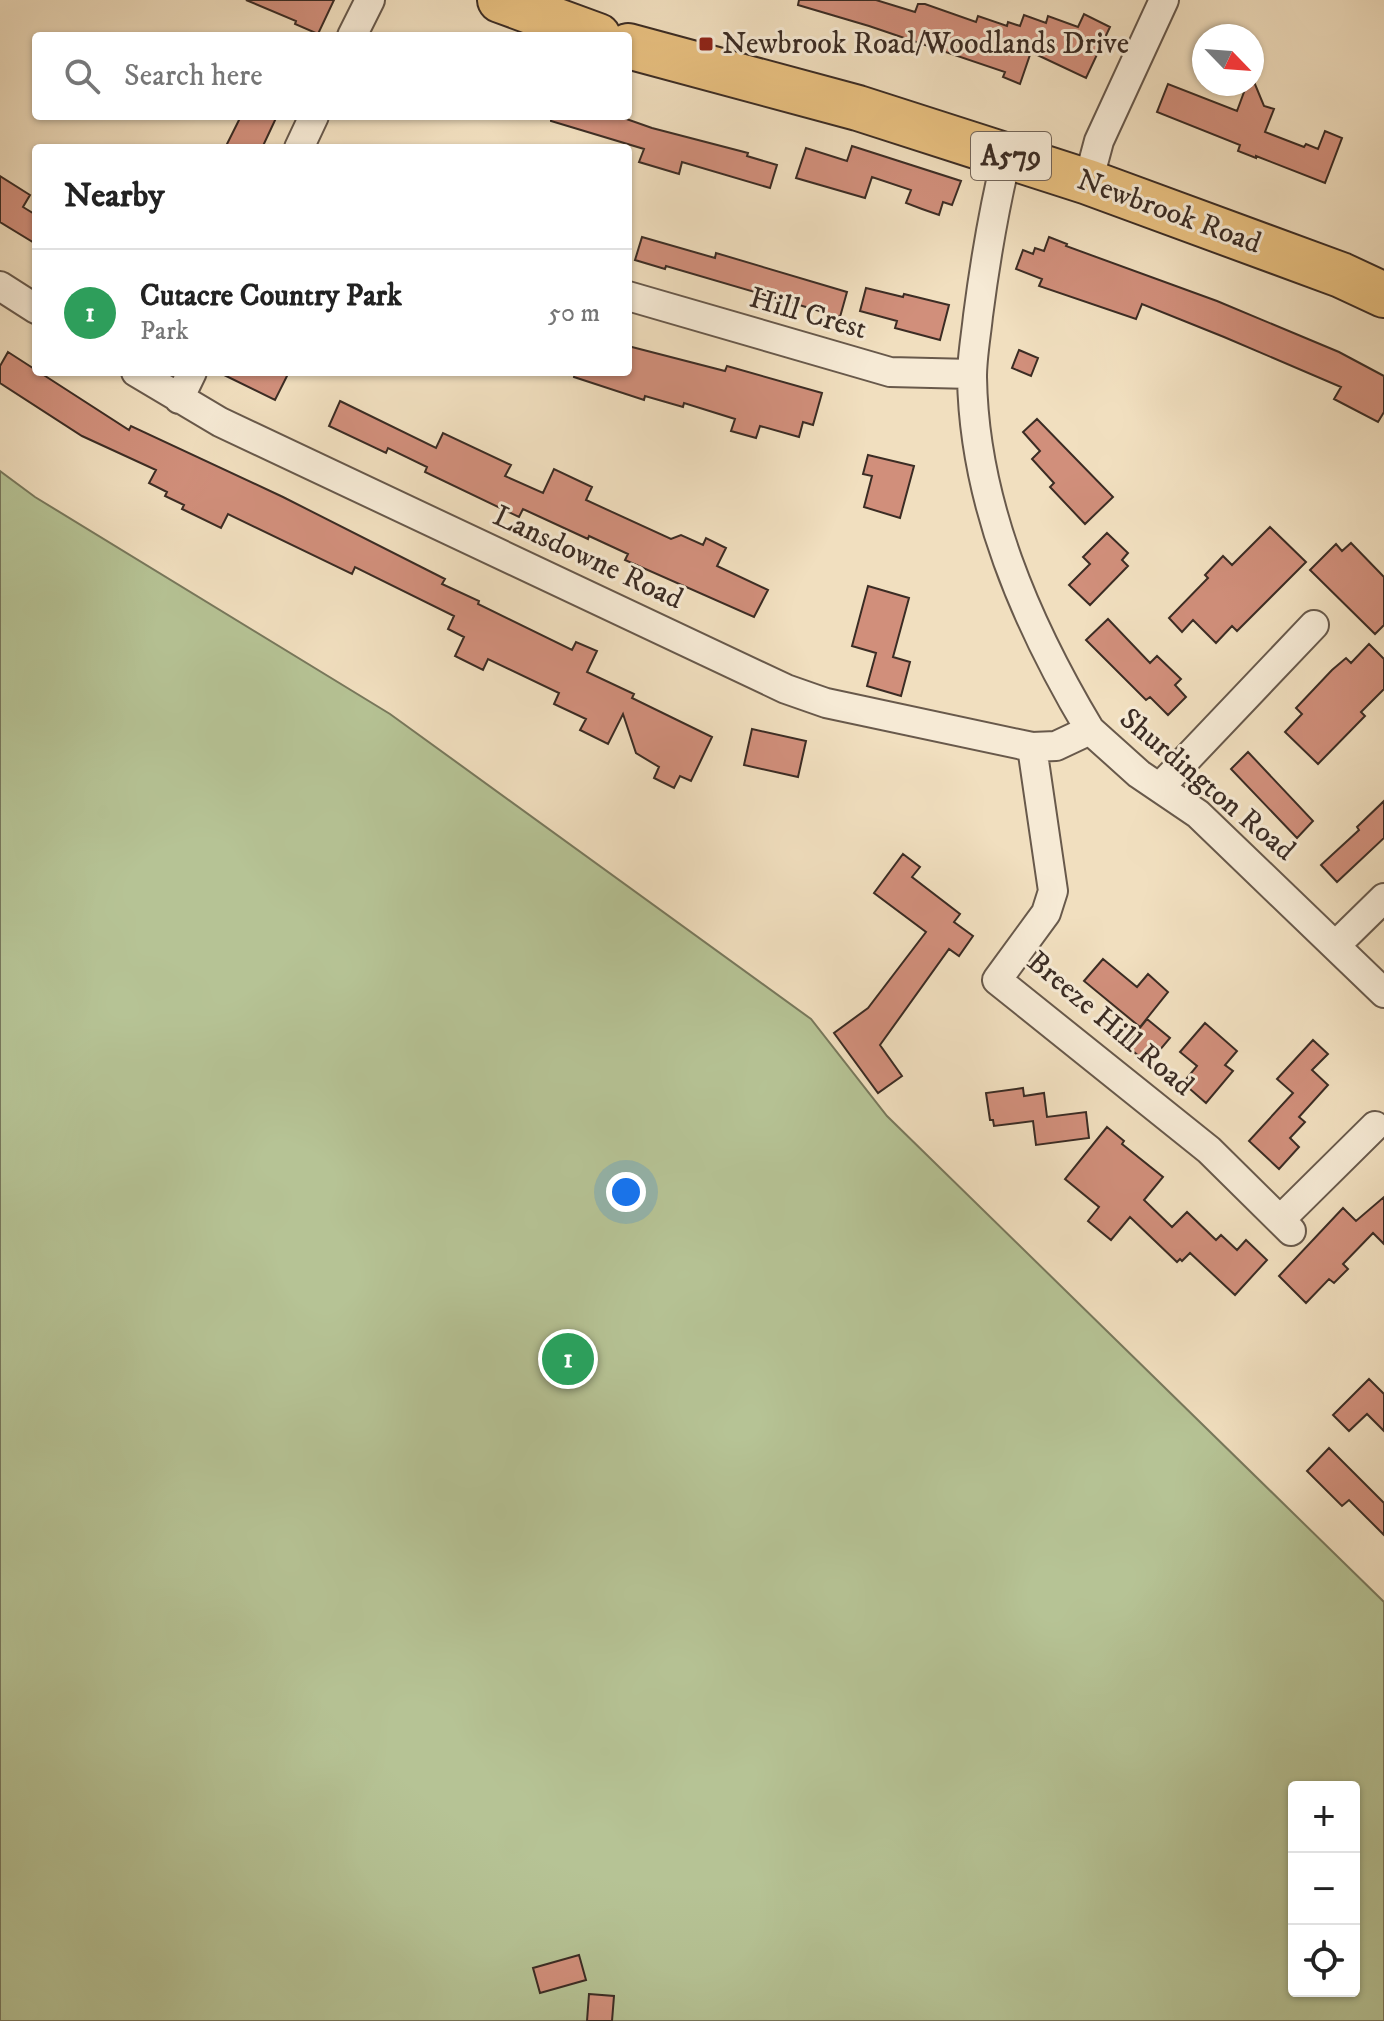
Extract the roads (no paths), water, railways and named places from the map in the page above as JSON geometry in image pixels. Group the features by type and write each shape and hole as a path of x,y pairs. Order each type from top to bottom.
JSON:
{"highway":[{"path":"523,4 589,32"},
{"name":"Newbrook Road","path":"632,47 858,108 1007,155 1341,275 1384,295"}],"street":[{"path":"354,32 370,0"},
{"path":"1088,182 1099,141 1164,0"},
{"path":"301,144 312,120"},
{"path":"1007,155 983,276 972,374 977,441 990,508 1034,627 1057,675 1090,730 1056,746 1032,747"},
{"path":"0,286 32,306"},
{"name":"Hill Crest","path":"632,297 890,372 972,374"},
{"name":"Lansdowne Road","path":"142,376 220,422 786,689 826,703 1032,747"},
{"path":"179,399 190,376"},
{"path":"1160,787 1314,625"},
{"name":"Shurdington Road","path":"1090,730 1127,765 1198,814 1384,993"},
{"name":"Breeze Hill Road","path":"1032,747 1053,891 1046,913 997,980 1209,1150 1286,1226 1374,1140"},
{"path":"1336,945 1384,898"}],"place":[{"name":"Newbrook Road/Woodlands Drive","path":"706,44"},
{"name":"Cutacre Country Park","path":"568,1359"}]}
